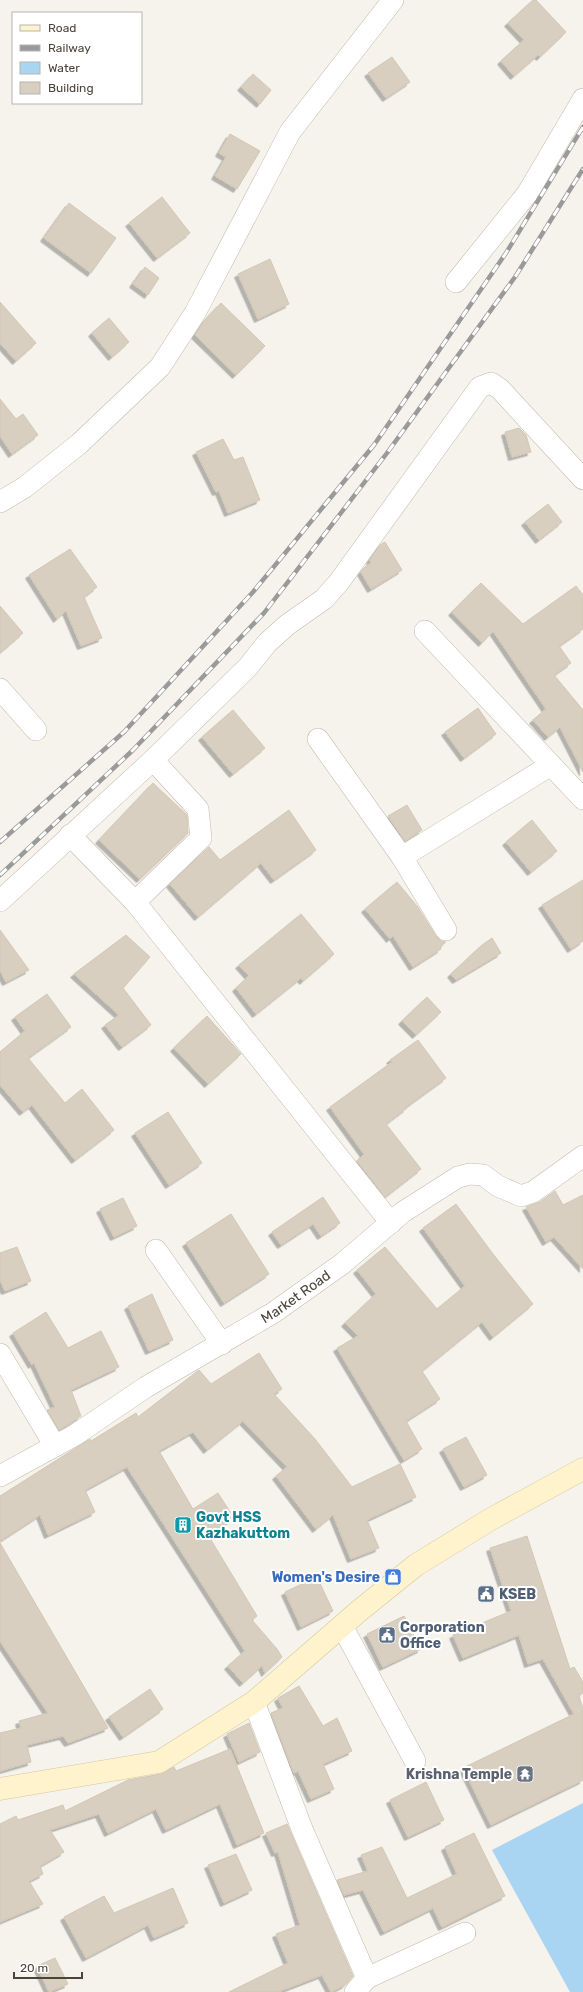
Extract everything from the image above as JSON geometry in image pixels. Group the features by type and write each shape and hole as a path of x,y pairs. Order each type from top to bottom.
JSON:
{"main road":[{"path":"0,1789 159,1762 254,1702 342,1626 416,1565 491,1519 583,1469"}],"street":[{"path":"0,502 25,487 79,444 160,367 195,312 290,132 393,0"},
{"path":"456,282 527,194 583,99"},
{"path":"0,901 153,760 248,667 267,643 288,625 324,599 339,582 480,387 491,383 500,388 583,479"},
{"path":"425,631 583,799"},
{"path":"0,689 36,730"},
{"path":"318,739 402,857 446,930"},
{"path":"135,902 201,838 198,809 153,760"},
{"path":"402,857 552,765"},
{"path":"70,835 135,902 391,1223"},
{"name":"Market Road","path":"0,1476 75,1435 146,1387 273,1313 342,1264 403,1212 458,1177 470,1174 483,1176 498,1186 521,1196 533,1192 583,1156"},
{"path":"156,1250 222,1344"},
{"path":"0,1354 55,1446"},
{"path":"342,1626 416,1760"},
{"path":"254,1702 361,1985 465,1933"}],"water":[{"path":"583,1803 583,1992 570,1992 492,1850"}],"building":[{"path":"533,0 536,0 566,32 540,57 538,55 514,76 501,61 524,40 508,23"},
{"path":"392,57 410,82 386,98 368,73"},
{"path":"253,74 271,90 260,104 241,87"},
{"path":"230,134 260,151 237,189 215,176 226,157 219,153"},
{"path":"162,197 190,233 157,258 129,223"},
{"path":"69,203 116,238 91,273 44,238"},
{"path":"270,259 289,304 258,319 238,274"},
{"path":"145,267 159,278 148,295 133,284"},
{"path":"0,302 36,343 16,361 0,343"},
{"path":"221,303 265,346 236,375 195,335 204,321"},
{"path":"109,318 129,342 112,357 92,333"},
{"path":"0,399 16,419 23,414 38,435 12,454 0,436"},
{"path":"519,428 526,435 531,452 512,457 505,432"},
{"path":"223,439 234,460 243,457 260,500 228,513 219,491 216,492 196,452"},
{"path":"548,504 562,522 539,540 525,522"},
{"path":"385,542 402,570 371,589 361,572 371,563 370,560 380,545"},
{"path":"70,549 97,587 84,597 102,638 81,646 66,611 57,619 29,575"},
{"path":"481,583 523,624 576,586 583,595 583,629 559,646 571,663 554,675 583,710 583,772 560,727 548,737 533,720 546,709 493,631 482,643 452,612"},
{"path":"0,606 23,633 0,653"},
{"path":"478,708 496,734 464,758 445,732"},
{"path":"233,710 265,748 233,774 202,737"},
{"path":"153,783 187,815 188,833 140,879 99,840"},
{"path":"407,805 422,830 405,841 388,816"},
{"path":"289,810 316,850 274,880 261,863 198,917 170,884 209,847 220,860"},
{"path":"532,820 557,851 531,872 506,842"},
{"path":"583,880 583,941 571,949 542,905"},
{"path":"397,882 417,906 436,936 441,941 446,942 440,947 441,949 413,967 393,936 390,939 365,909"},
{"path":"301,914 334,954 303,981 301,978 256,1014 236,988 249,976 239,965"},
{"path":"0,930 29,970 6,982 0,970"},
{"path":"126,935 150,957 123,988 151,1025 122,1047 105,1025 119,1015 74,974"},
{"path":"492,938 501,953 456,980 451,974 482,945"},
{"path":"47,994 71,1027 28,1058 65,1103 82,1089 114,1130 75,1160 32,1105 23,1112 0,1085 0,1052 25,1031 15,1017"},
{"path":"427,997 441,1012 416,1035 402,1021"},
{"path":"207,1016 241,1054 208,1084 174,1048"},
{"path":"418,1040 446,1078 406,1107 407,1108 386,1124 421,1169 385,1197 357,1161 364,1154 330,1107 392,1062 390,1060"},
{"path":"168,1112 202,1163 169,1185 135,1133"},
{"path":"555,1191 563,1205 583,1195 583,1269 554,1237 546,1242 526,1207 540,1202"},
{"path":"323,1197 340,1223 321,1236 313,1224 281,1245 272,1232"},
{"path":"123,1198 137,1226 114,1237 100,1209"},
{"path":"456,1204 533,1304 493,1337 482,1322 422,1371 440,1399 406,1421 422,1449 404,1460 337,1348 358,1336 345,1323 376,1294 357,1270 385,1247 437,1309 465,1286 423,1228"},
{"path":"231,1214 269,1274 224,1303 186,1243"},
{"path":"17,1247 31,1281 5,1291 0,1280 0,1253"},
{"path":"152,1294 173,1340 149,1351 128,1306"},
{"path":"46,1312 68,1348 101,1331 119,1367 71,1390 81,1416 59,1430 47,1410 55,1407 34,1363 32,1365 13,1333"},
{"path":"259,1353 282,1389 274,1394 315,1439 352,1487 400,1464 416,1497 367,1520 379,1548 351,1559 333,1515 316,1529 276,1476 287,1467 243,1421 207,1450 193,1432 159,1451 193,1509 218,1493 234,1518 208,1535 257,1616 252,1620 282,1657 265,1673 262,1666 243,1683 228,1666 245,1651 127,1467 85,1490 95,1512 48,1535 40,1515 0,1541 0,1496 90,1439 91,1441 136,1413 138,1417 199,1370 211,1384"},
{"path":"466,1437 487,1475 464,1487 443,1449"},
{"path":"527,1536 570,1669 574,1667 583,1682 583,1693 579,1696 583,1709 583,1780 491,1825 463,1768 574,1714 543,1659 528,1664 519,1635 463,1658 453,1635 511,1611 490,1548"},
{"path":"0,1543 108,1728 68,1743 63,1736 27,1745 31,1762 0,1771 0,1733 21,1728 19,1721 48,1713 0,1641"},
{"path":"317,1577 333,1611 301,1627 285,1592"},
{"path":"404,1616 421,1649 383,1667 367,1634"},
{"path":"299,1686 323,1726 337,1718 352,1751 323,1764 334,1789 311,1799 298,1771 294,1773 271,1713 283,1708 278,1698"},
{"path":"150,1689 163,1709 123,1737 109,1717"},
{"path":"249,1723 260,1752 239,1762 227,1734"},
{"path":"230,1749 264,1833 237,1845 220,1804 166,1830 156,1809 108,1833 99,1814 50,1830 64,1852 40,1866 43,1874 29,1881 43,1904 0,1922 0,1824 16,1816 18,1820 63,1805 65,1811 128,1780 161,1774 174,1767 176,1771"},
{"path":"426,1782 444,1820 408,1837 390,1800"},
{"path":"287,1824 353,1976 345,1985 331,1992 322,1975 278,1992 229,1992 288,1963 276,1934 300,1925 278,1852 275,1853 266,1833"},
{"path":"474,1833 505,1896 442,1927 433,1908 384,1932 363,1890 344,1895 337,1880 368,1871 361,1855 382,1847 407,1898 457,1874 445,1847"},
{"path":"236,1854 252,1890 224,1903 208,1865"},
{"path":"173,1888 188,1923 154,1938 148,1925 86,1958 64,1917 104,1896 114,1913"},
{"path":"55,1958 68,1984 49,1992 37,1966"}],"railway":[{"path":"0,842 124,732 253,592 374,445 506,253 583,127"},
{"path":"0,875 133,750 264,613 387,453 515,277 583,169"}],"place":[{"name":"Govt HSS Kazhakuttom","path":"183,1525"},
{"name":"Women's Desire","path":"393,1577"},
{"name":"KSEB","path":"486,1594"},
{"name":"Corporation Office","path":"387,1635"},
{"name":"Krishna Temple","path":"525,1774"}]}
